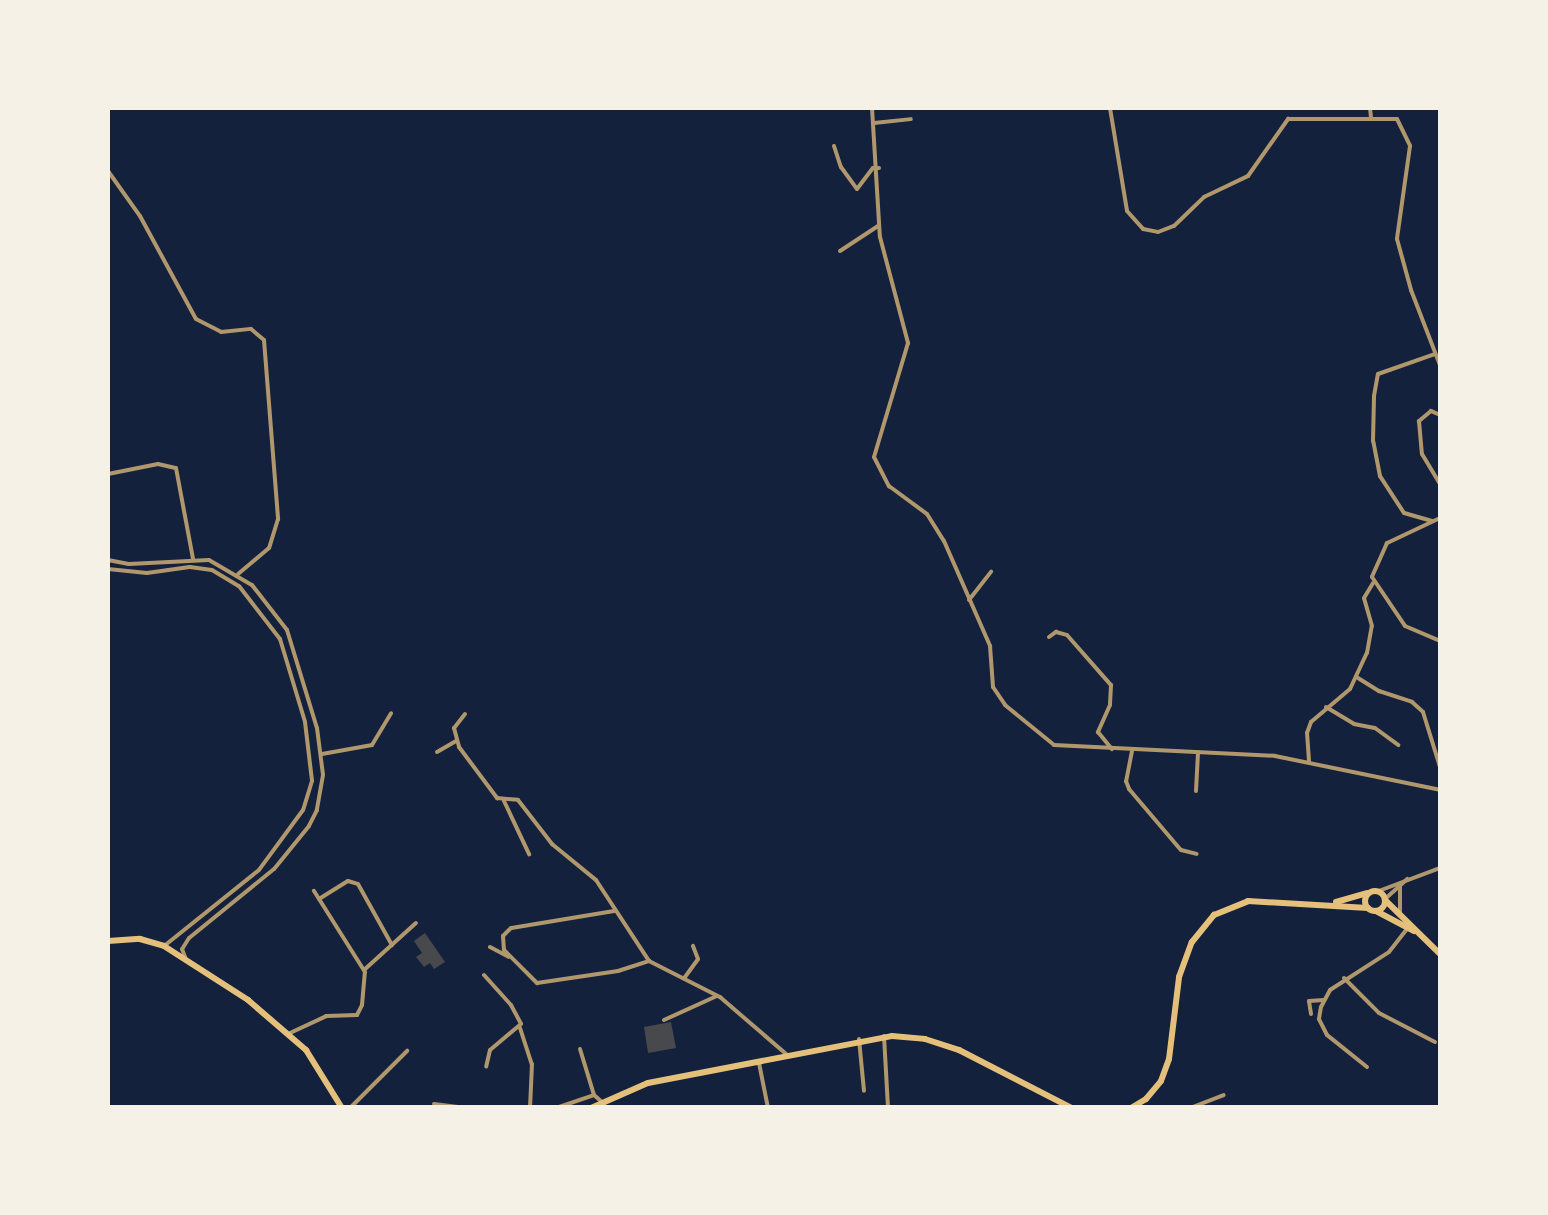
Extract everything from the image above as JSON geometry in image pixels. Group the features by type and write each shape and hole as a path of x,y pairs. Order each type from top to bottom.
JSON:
{"highway":[{"path":"1372,910 1365,900 1373,892"},
{"path":"1330,904 1373,892 1440,954"},
{"path":"1372,910 1385,900"},
{"path":"1130,1108 1146,1100 1162,1081 1179,977 1202,927 1226,908 1248,901 1330,904 1372,910 1411,928"},
{"path":"108,941 140,939 164,946 248,1000 306,1050 341,1107"},
{"path":"592,1108 598,1098 648,1083 884,1036 924,1038 959,1050 1072,1108"}],"street":[{"path":"872,108 880,225 908,342 874,457 890,486 934,524 993,656 993,686 1006,705 1047,742 1309,761 1440,790"},
{"path":"1110,108 1127,212 1143,229 1158,232 1174,226 1204,197 1248,176 1288,119 1397,119"},
{"path":"1370,108 1371,118"},
{"path":"1398,108 1397,119 1410,146 1397,239 1440,366"},
{"path":"874,123 911,120"},
{"path":"834,146 841,167 857,188 873,168 879,168"},
{"path":"108,171 140,216 196,319 220,332 251,329 264,340 278,519 269,548 228,580"},
{"path":"840,251 880,225"},
{"path":"1432,521 1404,513 1380,476 1373,441 1374,396 1378,374 1436,354"},
{"path":"1440,415 1431,411 1419,421 1422,454 1440,484"},
{"path":"108,474 158,464 176,468 193,559"},
{"path":"1309,761 1308,727 1358,678 1372,638 1364,598 1387,543 1440,518"},
{"path":"108,560 153,564 209,560 238,574 269,602 287,630 312,702 322,754 322,789 309,826 274,869 184,943 187,961"},
{"path":"108,569 147,573 190,568 212,570 228,580 252,600 280,639 305,722 312,781 303,810 259,870 164,946"},
{"path":"970,600 991,572"},
{"path":"1373,584 1404,626 1440,642"},
{"path":"1050,637 1056,632 1067,635 1111,685 1110,706 1101,718 1098,732 1112,749"},
{"path":"1358,678 1416,705 1428,722 1440,766"},
{"path":"1326,708 1354,724 1375,728 1398,744"},
{"path":"322,754 372,745 390,713"},
{"path":"466,714 454,728 456,741 504,801 528,854"},
{"path":"438,752 456,741"},
{"path":"1132,751 1126,781 1129,789 1181,850 1197,854"},
{"path":"1196,792 1198,754"},
{"path":"504,801 518,800 552,844 596,880 649,962 717,996 786,1054"},
{"path":"1373,892 1440,868"},
{"path":"1385,900 1408,879"},
{"path":"319,899 348,881 358,884 392,944"},
{"path":"1400,887 1401,916"},
{"path":"290,1033 326,1016 359,1014 364,970 314,890"},
{"path":"509,957 503,936 511,928 614,910"},
{"path":"364,970 416,923"},
{"path":"1367,1067 1326,1035 1319,1019 1324,1000 1344,978 1389,952 1411,928"},
{"path":"685,977 698,959 693,946"},
{"path":"490,947 509,957 538,983 618,971 649,962"},
{"path":"484,975 512,1005 532,1064 530,1108 525,1108"},
{"path":"1344,978 1379,1013 1436,1042"},
{"path":"664,1020 717,996"},
{"path":"1310,1014 1308,1001 1324,1000"},
{"path":"486,1067 486,1058 497,1042 520,1028"},
{"path":"884,1036 888,1108"},
{"path":"859,1039 864,1092"},
{"path":"556,1108 598,1098 580,1048"},
{"path":"350,1108 407,1051"},
{"path":"759,1060 768,1108"},
{"path":"1190,1108 1224,1095"},
{"path":"434,1104 466,1108"}],"building":[{"path":"425,933 445,962 434,969 430,963 424,967 416,957 422,953 414,941"},
{"path":"671,1022 676,1048 648,1053 644,1027"}]}
